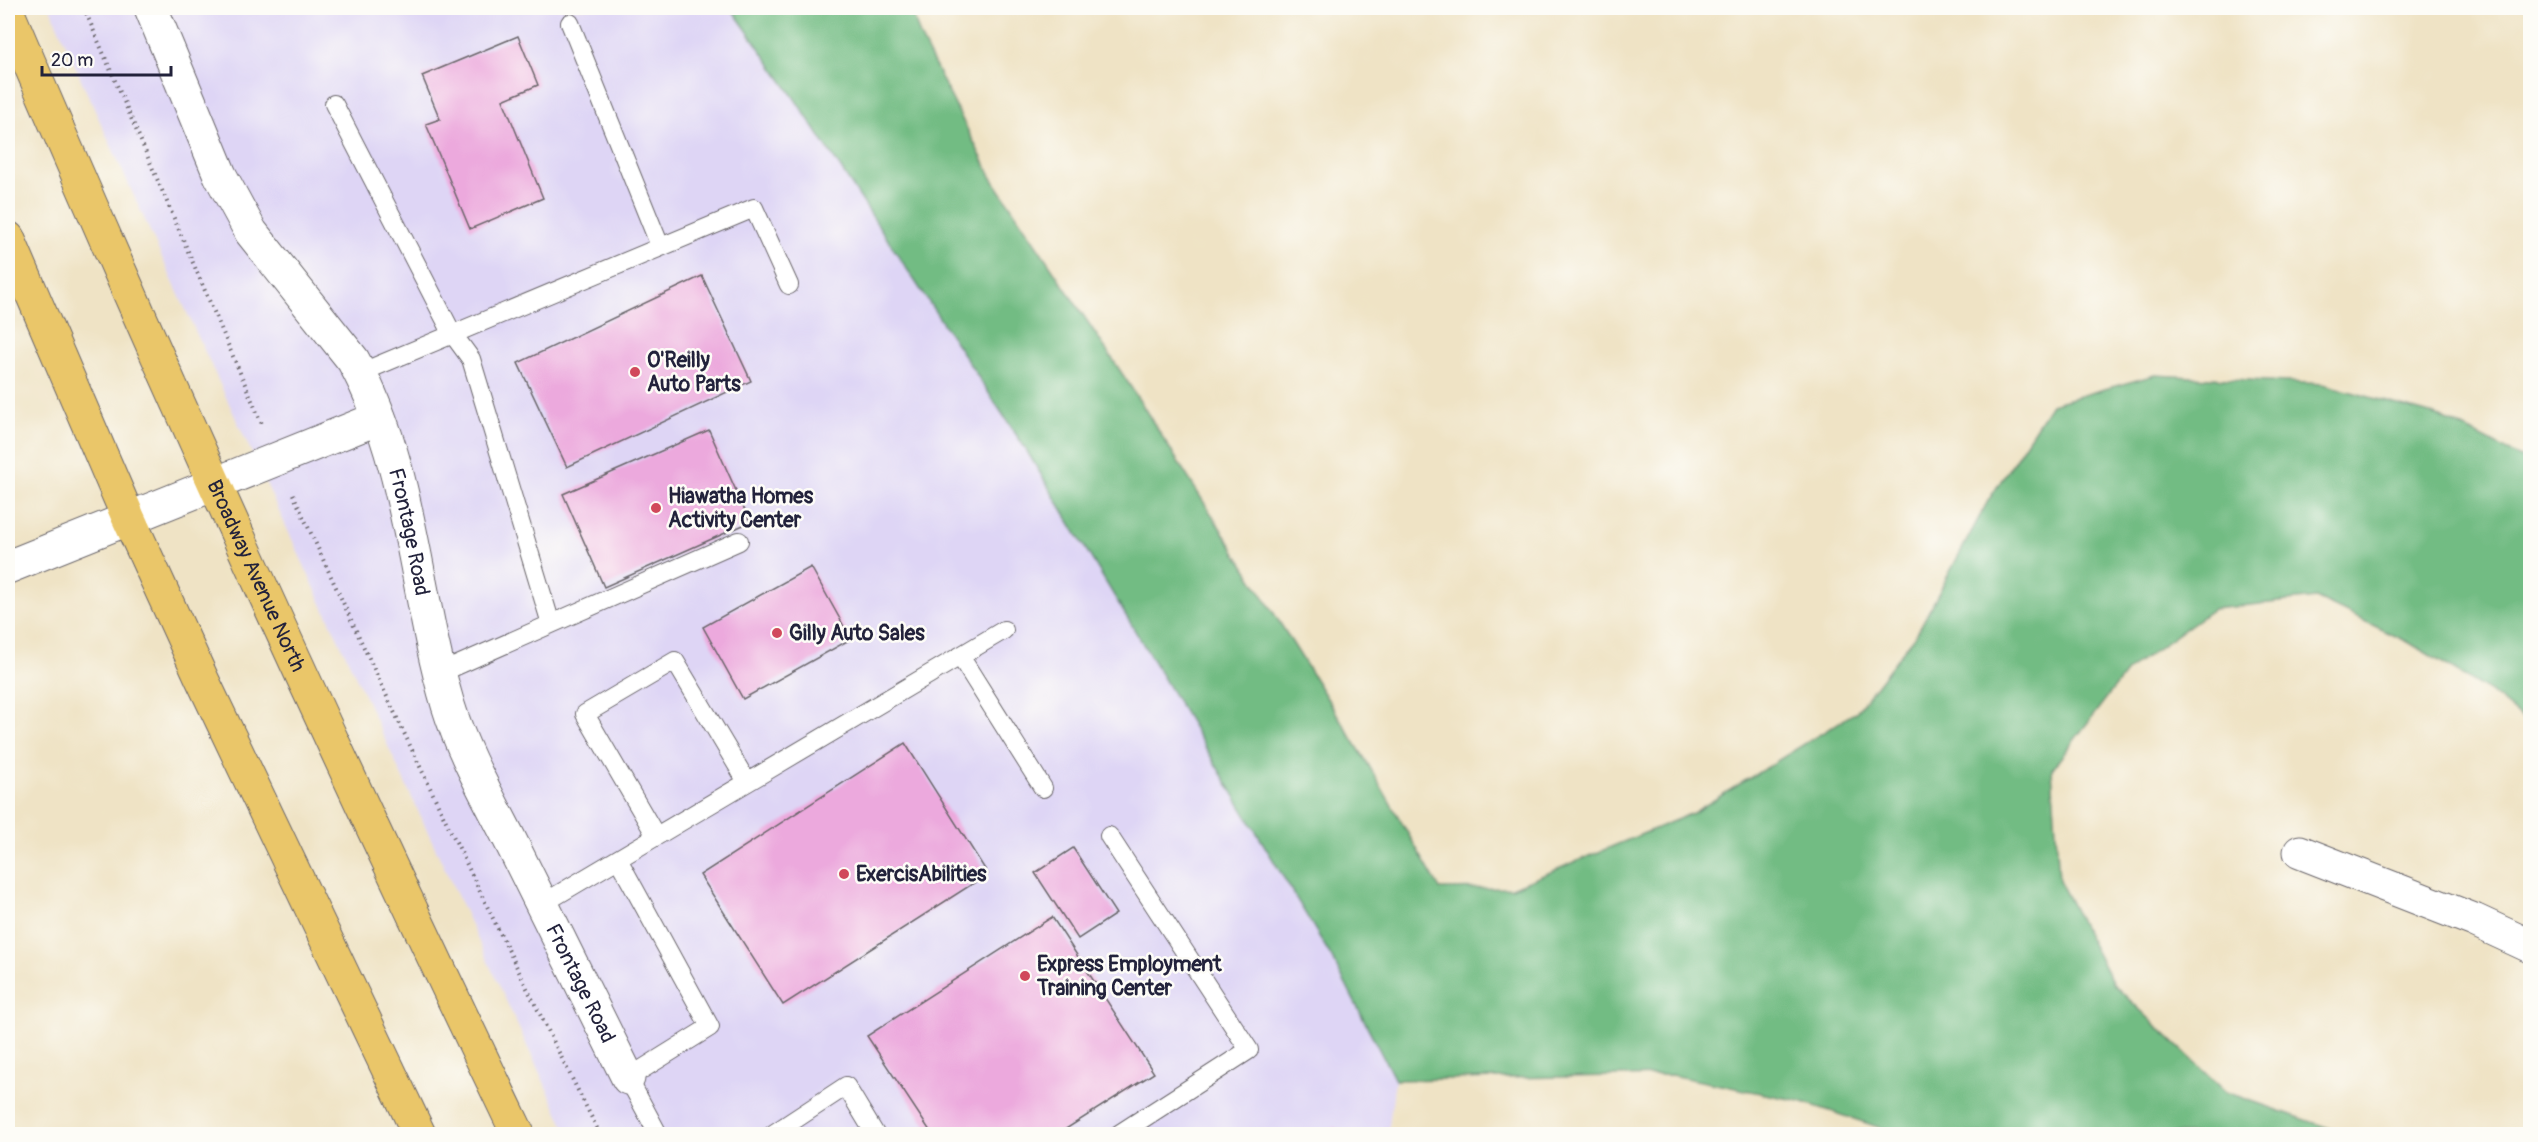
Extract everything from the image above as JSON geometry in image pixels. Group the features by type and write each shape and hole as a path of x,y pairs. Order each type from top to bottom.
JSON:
{"main road":[{"name":"Broadway Avenue North","path":"8,13 213,483 334,747 518,1134"},
{"path":"8,238 128,517 202,679 419,1134"}],"street":[{"name":"Frontage Road","path":"151,8 220,175 251,232 353,360 360,373 379,418 400,484 440,673 448,706 460,739 628,1078"},
{"path":"8,567 379,418"},
{"path":"2300,852 2474,920 2530,946"}],"lane":[{"path":"570,23 660,246"},
{"path":"334,104 452,333 471,358 551,624"},
{"path":"360,373 754,208 789,285"},
{"path":"440,673 739,541"},
{"path":"542,904 1004,630"},
{"path":"960,656 1043,788"},
{"path":"656,836 585,714 675,661 747,782"},
{"path":"1109,836 1249,1050 1119,1134"},
{"path":"618,859 710,1027 628,1078 658,1134"},
{"path":"773,1134 846,1086 875,1134"}],"path":[{"path":"84,8 277,460 419,767 524,985 600,1134"}],"shaded area":[{"path":"50,8 731,8 793,96 1025,448 1331,956 1395,1080 1388,1134 568,1134 199,339"}],"green space":[{"path":"731,8 911,8 920,36 992,178 1127,381 1255,583 1365,759 1440,889 1512,888 1693,813 1856,712 1917,633 1988,501 2051,404 2155,375 2323,384 2441,417 2530,462 2530,725 2489,691 2408,642 2316,598 2213,609 2128,670 2052,769 2059,880 2113,984 2226,1092 2346,1134 1899,1134 1800,1101 1671,1075 1395,1080 1331,956 1025,448 793,96"}],"building":[{"path":"518,36 538,85 503,100 543,198 470,229 426,124 440,119 422,76"},
{"name":"O'Reilly Auto Parts","path":"702,276 751,381 567,467 518,363"},
{"name":"Hiawatha Homes Activity Center","path":"709,430 750,522 604,587 563,494"},
{"name":"Gilly Auto Sales","path":"811,567 851,639 743,699 703,627"},
{"name":"ExercisAbilities","path":"905,743 988,874 783,1005 700,875"},
{"path":"1073,848 1116,914 1078,939 1035,873"},
{"name":"Express Employment Training Center","path":"1052,917 1154,1073 1058,1134 932,1134 867,1036"},
{"path":"1335,1127 1339,1134 1323,1134"}],"place":[{"name":"O'Reilly Auto Parts","path":"635,372"},
{"name":"Hiawatha Homes Activity Center","path":"656,508"},
{"name":"Gilly Auto Sales","path":"777,633"},
{"name":"ExercisAbilities","path":"844,874"},
{"name":"Express Employment Training Center","path":"1025,976"}]}
